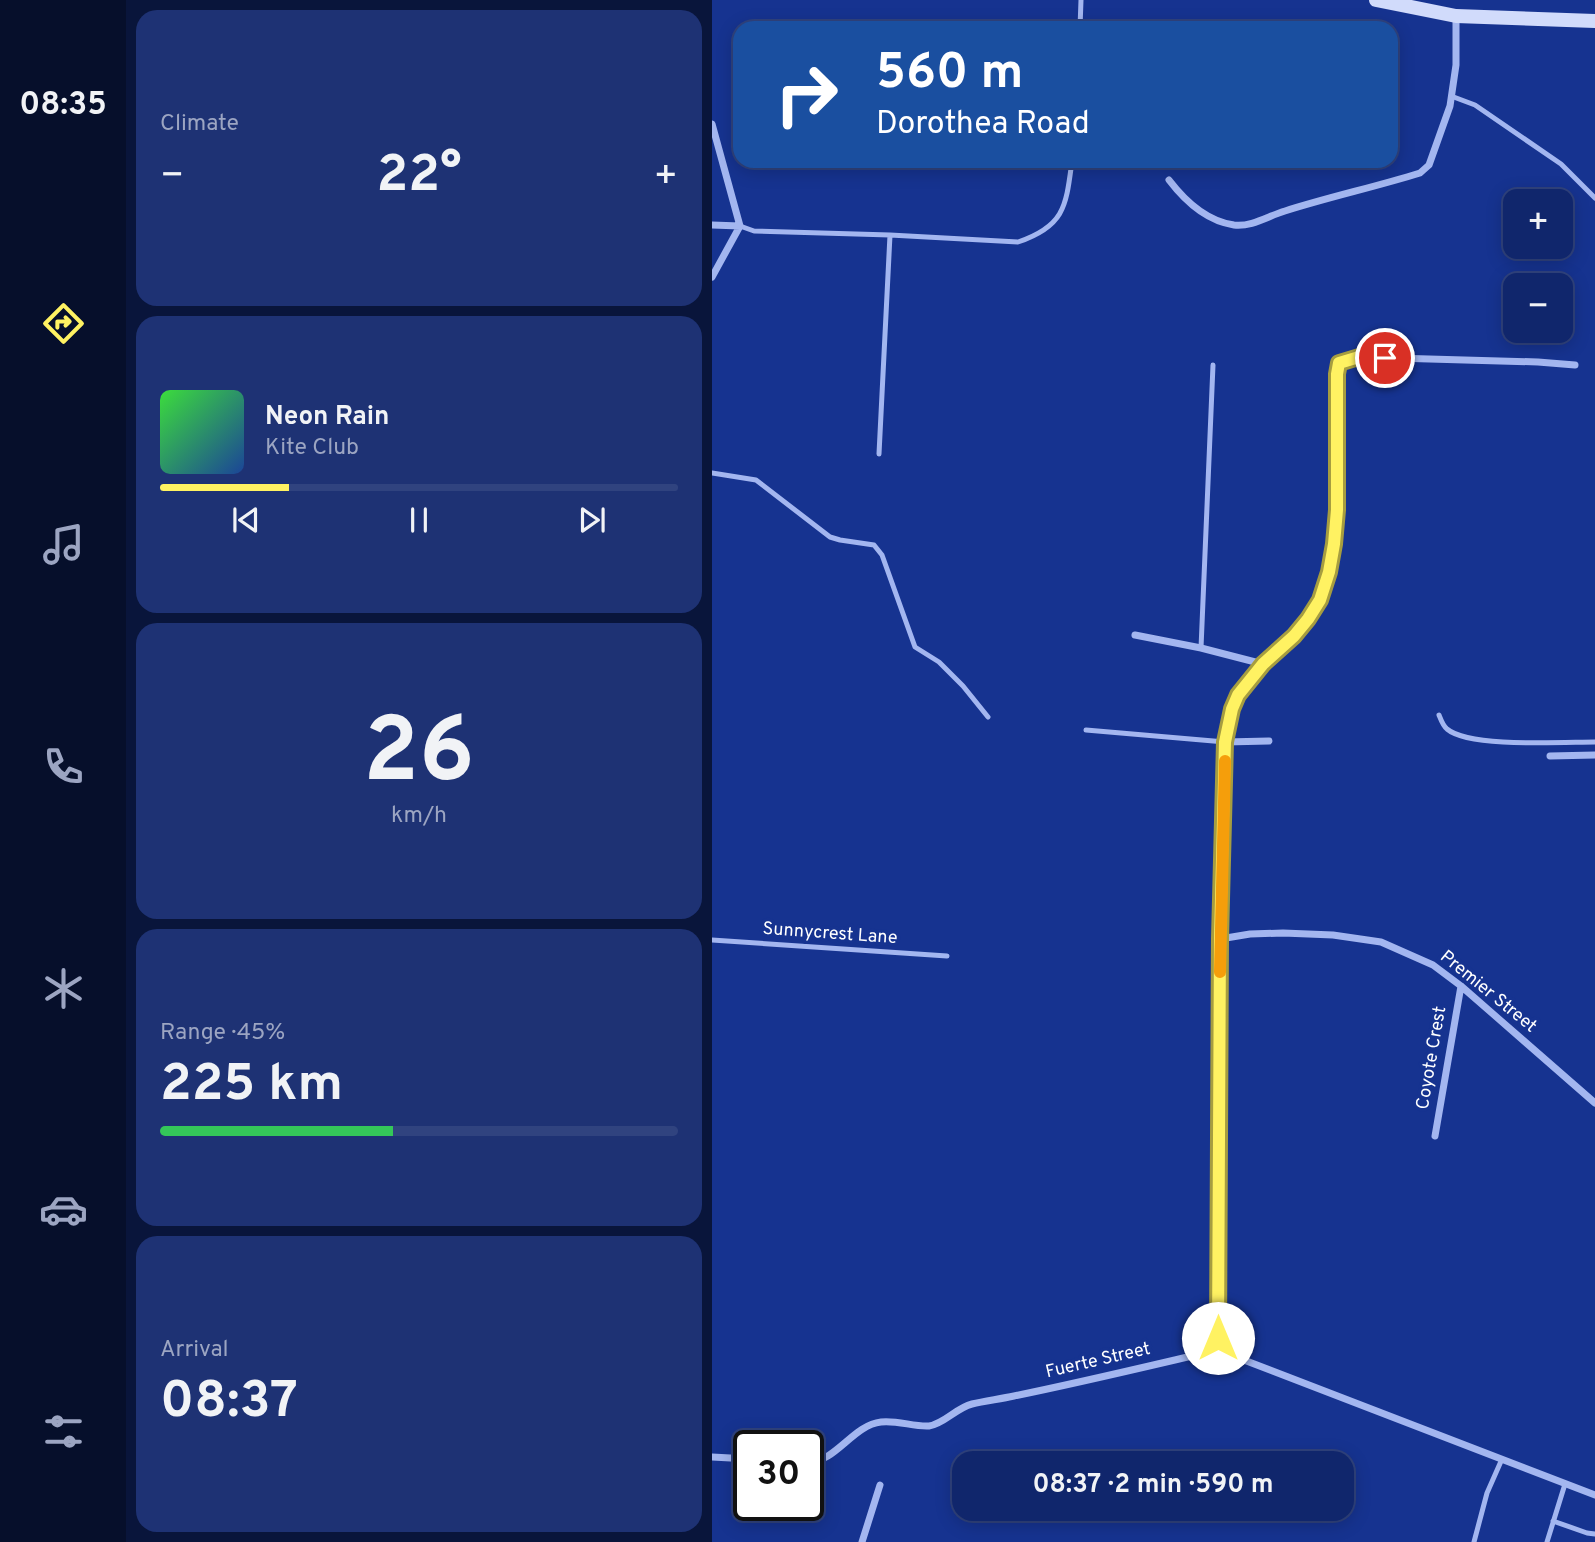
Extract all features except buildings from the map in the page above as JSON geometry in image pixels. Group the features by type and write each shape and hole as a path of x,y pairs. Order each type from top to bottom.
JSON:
{"main road":[{"path":"1376,0 1456,16 1595,21"}],"street":[{"path":"1169,180 1187,202 1207,215 1225,223 1240,225 1255,223 1283,211 1420,173 1429,165 1450,106 1456,65 1456,16"},
{"path":"712,124 740,226 712,277"},
{"path":"712,225 740,226"},
{"path":"1575,365 1359,357 1339,363 1337,510 1329,572 1320,600 1308,619 1294,636 1263,664 1238,695 1225,742 1220,939 1218,1338 1222,1349 1236,1357 1595,1495"},
{"path":"1136,635 1263,664"},
{"path":"1225,742 1269,741"},
{"path":"1550,756 1595,755"},
{"name":"Premier Street","path":"1220,939 1250,934 1283,933 1333,935 1381,942 1433,965 1461,986 1595,1103"},
{"name":"Coyote Crest","path":"1435,1136 1461,986"},
{"name":"Fuerte Street","path":"824,1458 864,1427 882,1422 930,1426 968,1405 1222,1349"},
{"path":"712,1457 733,1458"},
{"path":"862,1542 881,1485"}],"lane":[{"path":"1080,21 1081,0"},
{"path":"1451,96 1475,105 1551,156 1595,198"},
{"path":"740,226 754,231 1018,242 1046,229 1057,219 1064,207 1071,168"},
{"path":"879,454 890,235"},
{"path":"1201,648 1213,365"},
{"path":"712,473 756,480 830,537 874,545 882,555 915,647 939,662 988,717"},
{"path":"1439,715 1445,728 1456,734 1487,741 1595,742"},
{"path":"1086,730 1225,742"},
{"name":"Sunnycrest Lane","path":"712,940 947,956"},
{"path":"1474,1542 1487,1493 1502,1460"},
{"path":"1547,1542 1565,1484"},
{"path":"1553,1521 1595,1534"}],"slow traffic":[{"path":"1220,972 1225,761"}],"route":[{"path":"1218,1338 1220,939 1225,742 1238,695 1263,664 1294,636 1308,619 1320,600 1329,572 1337,510 1339,363 1359,357 1385,358"}]}
